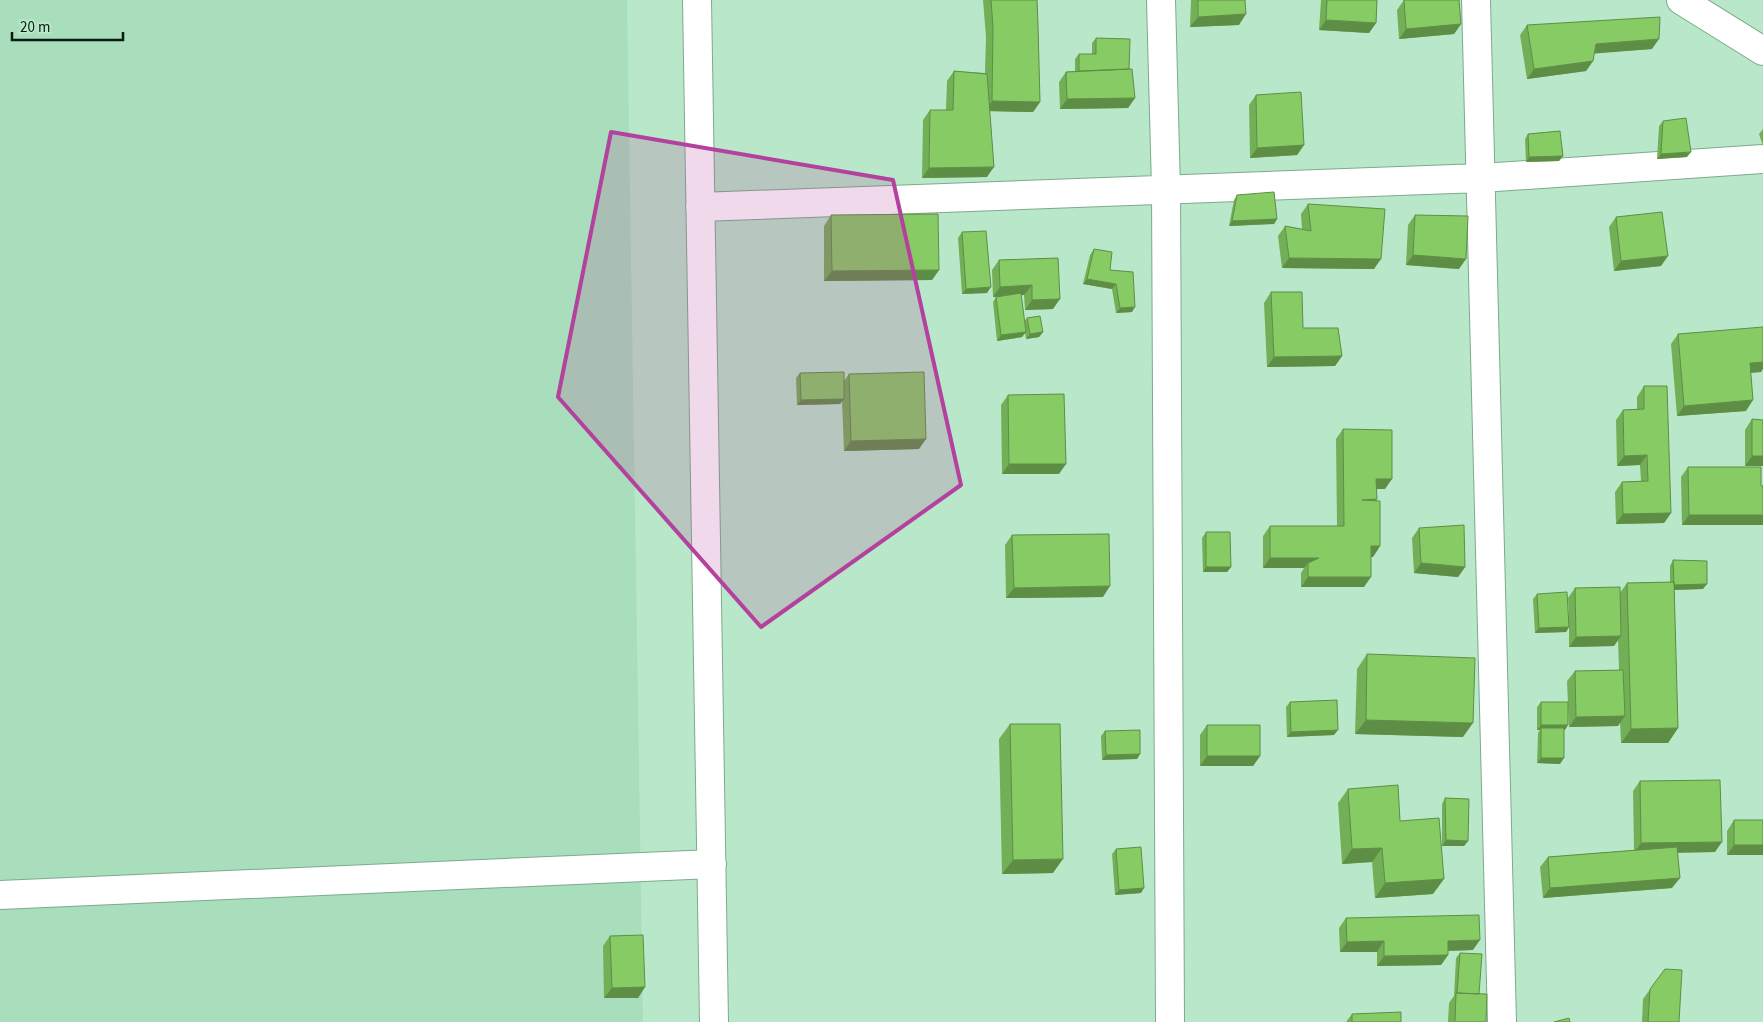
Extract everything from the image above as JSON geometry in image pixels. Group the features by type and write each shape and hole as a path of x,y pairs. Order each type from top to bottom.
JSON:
{"street":[{"path":"697,0 714,1022"},
{"path":"1161,0 1166,188 1170,1022"},
{"path":"1476,0 1502,1022"},
{"path":"1681,0 1763,51"},
{"path":"700,207 1166,188 1481,178 1763,159"},
{"path":"0,895 712,864"}],"highlighted area":[{"path":"611,132 893,180 961,485 761,627 558,397"}],"shaded area":[{"path":"0,0 627,0 643,1022 0,1022"}],"building":[{"path":"991,0 1037,0 1040,102 992,101 993,27"},
{"path":"1198,0 1245,0 1246,14 1198,17"},
{"path":"1327,0 1377,0 1376,23 1326,20"},
{"path":"1404,0 1459,0 1461,24 1406,29"},
{"path":"1660,17 1659,39 1596,44 1593,61 1534,69 1527,25"},
{"path":"1096,38 1130,39 1129,69 1079,71 1079,54 1096,54"},
{"path":"1132,69 1135,98 1067,99 1066,72"},
{"path":"954,71 987,74 994,167 929,168 930,110 953,110"},
{"path":"1301,92 1304,145 1257,148 1256,95"},
{"path":"1686,118 1691,152 1661,154 1663,121"},
{"path":"1560,131 1563,156 1529,157 1528,134"},
{"path":"1274,192 1277,219 1232,221 1237,195"},
{"path":"1308,204 1385,209 1381,259 1289,258 1285,226 1311,231"},
{"path":"1662,212 1668,256 1621,261 1616,217"},
{"path":"938,214 939,270 832,271 831,215"},
{"path":"1415,215 1468,216 1466,259 1413,255"},
{"path":"986,231 991,287 966,289 962,232"},
{"path":"1094,249 1112,252 1110,270 1133,272 1135,307 1120,308 1116,284 1087,279"},
{"path":"1058,258 1060,299 1032,300 1032,285 1000,287 999,260"},
{"path":"1271,292 1302,292 1303,328 1338,328 1342,356 1274,357"},
{"path":"1021,293 1026,332 1001,335 996,297"},
{"path":"1040,316 1043,332 1030,334 1027,318"},
{"path":"1763,327 1763,362 1750,363 1753,400 1684,406 1678,334"},
{"path":"844,372 844,399 801,400 800,373"},
{"path":"924,372 926,439 851,441 849,374"},
{"path":"1644,386 1667,386 1671,513 1623,514 1622,482 1648,481 1647,455 1624,456 1623,410 1644,409"},
{"path":"1064,394 1066,464 1009,464 1008,395"},
{"path":"1752,419 1763,420 1763,456 1752,456"},
{"path":"1343,429 1392,430 1392,479 1376,479 1377,499 1362,500 1380,501 1380,546 1371,546 1371,577 1308,577 1308,563 1319,558 1270,558 1270,526 1344,526"},
{"path":"1688,467 1761,467 1763,515 1689,515"},
{"path":"1464,525 1465,567 1421,563 1419,528"},
{"path":"1206,532 1230,532 1231,567 1206,567"},
{"path":"1109,534 1110,586 1014,588 1012,535"},
{"path":"1673,560 1707,561 1707,584 1674,585"},
{"path":"1674,582 1678,728 1631,729 1627,583"},
{"path":"1620,587 1621,636 1576,637 1575,588"},
{"path":"1567,592 1569,627 1539,628 1537,594"},
{"path":"1367,654 1475,658 1473,723 1366,720"},
{"path":"1623,670 1625,716 1576,717 1575,671"},
{"path":"1337,700 1338,730 1291,732 1290,702"},
{"path":"1541,702 1568,702 1568,725 1541,725"},
{"path":"1010,724 1060,724 1063,859 1013,860"},
{"path":"1207,725 1260,725 1260,756 1207,756"},
{"path":"1541,728 1564,728 1564,758 1541,758"},
{"path":"1140,730 1140,754 1106,755 1105,731"},
{"path":"1720,780 1722,842 1641,843 1640,781"},
{"path":"1398,785 1400,821 1439,818 1444,879 1385,883 1382,848 1352,849 1348,789"},
{"path":"1445,798 1469,799 1468,841 1446,840"},
{"path":"1734,820 1763,820 1763,845 1734,845"},
{"path":"1141,847 1144,888 1119,890 1116,849"},
{"path":"1677,847 1680,878 1550,888 1548,857"},
{"path":"1479,915 1480,940 1448,941 1448,955 1384,956 1384,941 1347,942 1346,918"},
{"path":"643,935 645,987 612,988 610,936"},
{"path":"1460,953 1482,954 1479,994 1457,993"},
{"path":"1665,969 1682,970 1679,1022 1648,1022 1650,989"},
{"path":"1456,993 1487,994 1486,1022 1455,1022"},
{"path":"1401,1012 1401,1022 1352,1022 1352,1014"},
{"path":"1569,1018 1570,1022 1554,1022"}]}
